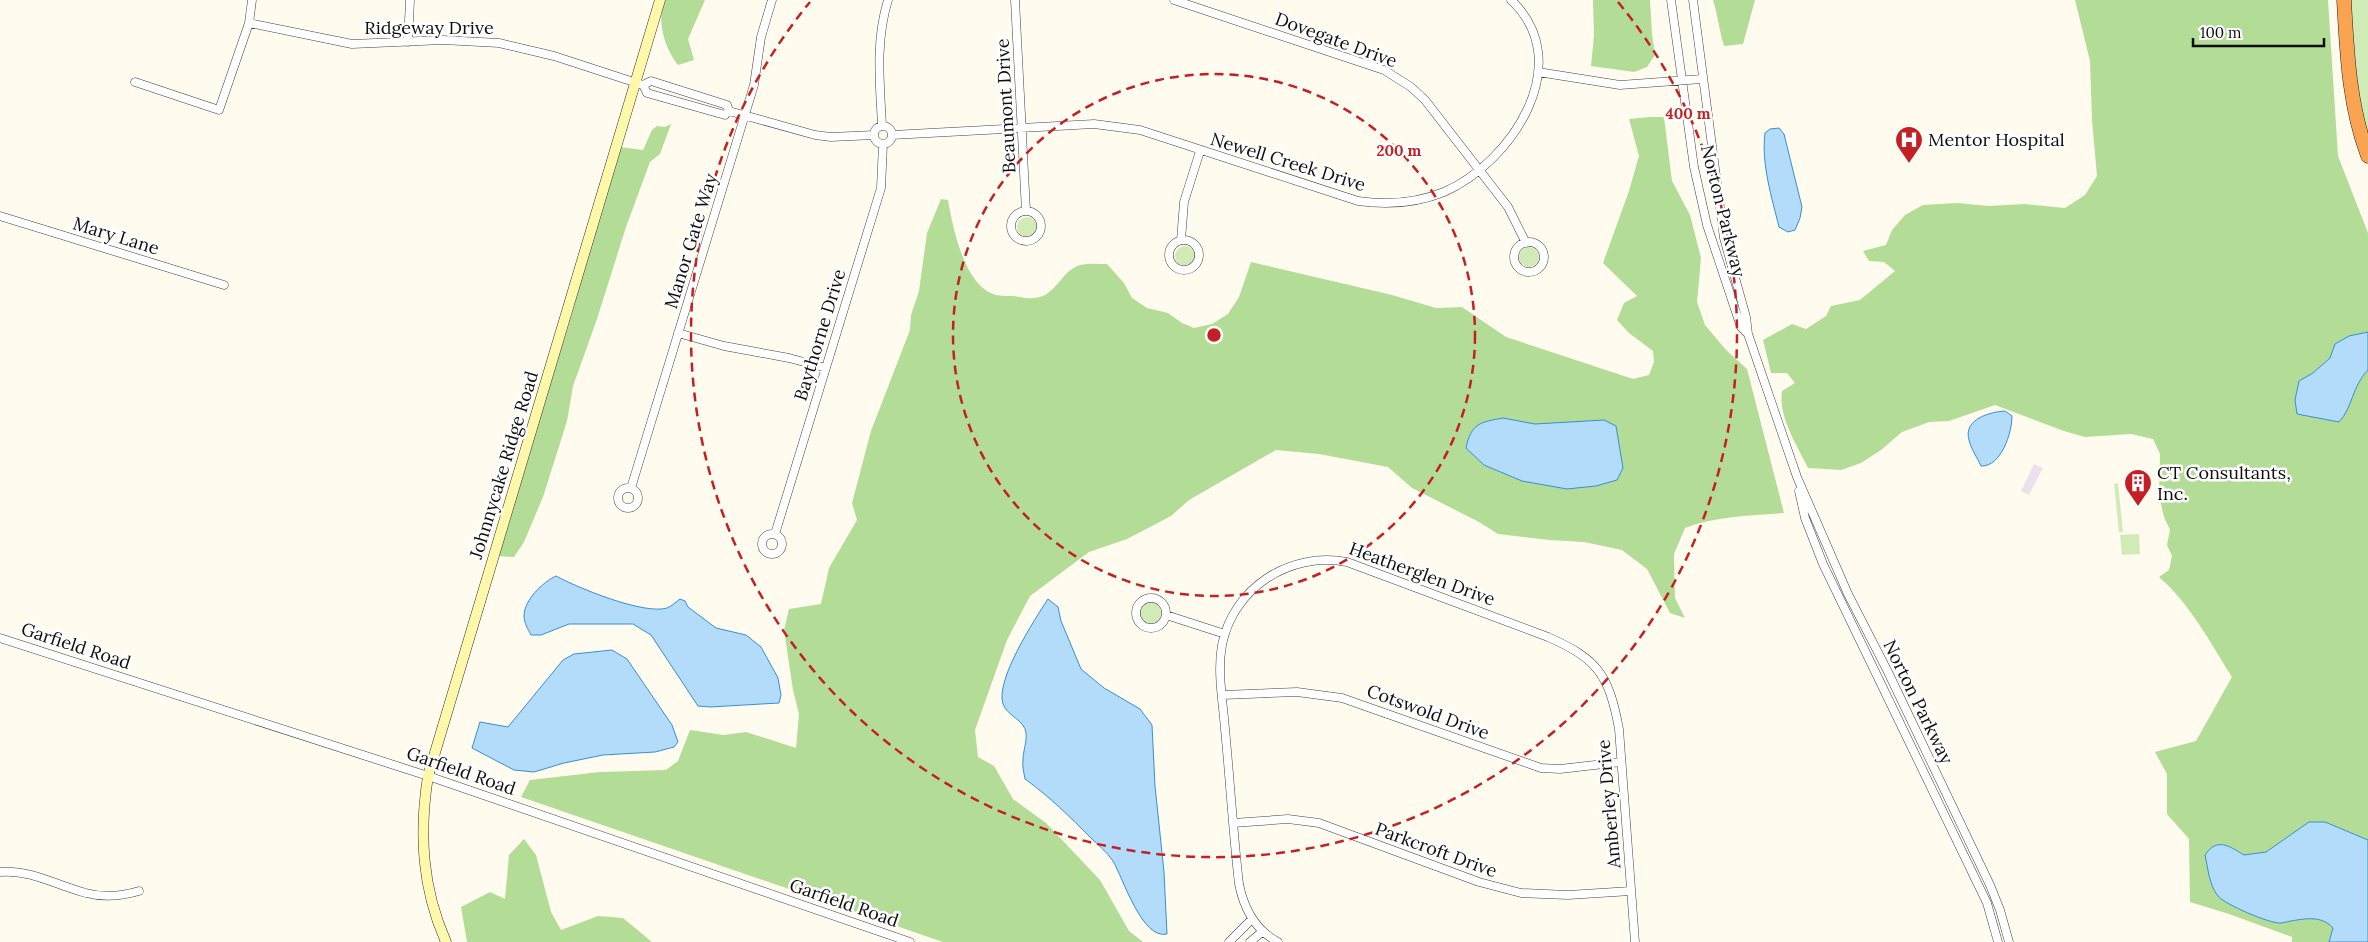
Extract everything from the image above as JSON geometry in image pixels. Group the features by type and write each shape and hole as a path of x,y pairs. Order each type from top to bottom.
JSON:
{"highway":[{"path":"2344,0 2351,95 2358,126 2368,156"}],"main road":[{"name":"Johnnycake Ridge Road","path":"446,942 429,895 425,866 424,804 428,776 639,84 660,0"}],"street":[{"path":"135,82 219,110 249,23 252,0"},
{"path":"408,42 410,0"},
{"name":"Manor Gate Way","path":"631,488 744,115 756,73 762,30 772,0"},
{"path":"882,126 878,44 888,0"},
{"name":"Beaumont Drive","path":"1015,0 1026,211"},
{"name":"Dovegate Drive","path":"1174,0 1390,73 1420,95 1508,207 1526,242"},
{"name":"Newell Creek Drive","path":"892,135 1094,124 1119,126 1140,130 1345,198 1370,203 1396,203 1430,197 1453,188 1481,171 1515,132 1531,99 1538,72 1537,45 1533,32 1522,13 1511,0"},
{"name":"Norton Parkway","path":"1671,0 1694,167 1707,225 1740,328 1748,334"},
{"name":"Norton Parkway","path":"1693,0 1724,238 1746,317 1748,334 1790,460 1848,594 1888,672 1990,885 2000,910 2009,942"},
{"name":"Ridgeway Drive","path":"249,23 352,44 468,40 500,43 554,56 639,84"},
{"path":"1538,72 1620,85 1702,79"},
{"path":"651,81 727,105 729,111 725,115 647,93 639,84 651,81"},
{"path":"729,111 815,135 831,137 874,136"},
{"path":"882,126 888,128 892,135 889,142 883,144 876,141 874,136 876,129 882,126"},
{"name":"Baythorne Drive","path":"776,534 881,188 883,144"},
{"path":"1181,240 1184,202 1200,151"},
{"path":"1026,211 1039,217 1042,227 1038,236 1029,241 1019,240 1011,227 1014,218 1026,211"},
{"name":"Mary Lane","path":"0,216 224,285"},
{"path":"1526,242 1536,244 1543,251 1542,266 1534,272 1524,272 1514,262 1515,252 1526,242"},
{"path":"678,333 724,346 789,358 826,368"},
{"name":"Norton Parkway","path":"1797,477 1805,518 1823,564 1986,903 1998,942"},
{"name":"Heatherglen Drive","path":"1260,928 1246,910 1240,890 1220,663 1225,634 1230,621 1243,599 1265,579 1290,566 1324,559 1334,559 1400,581 1548,637 1575,649 1596,668"},
{"path":"1154,598 1163,604 1166,615 1157,627 1147,628 1139,622 1136,612 1142,600 1154,598"},
{"path":"1166,615 1225,634"},
{"name":"Garfield Road","path":"0,638 428,776 906,941"},
{"name":"Amberley Drive","path":"1596,668 1603,678 1614,702 1621,762 1635,942"},
{"name":"Cotswold Drive","path":"1223,695 1297,692 1336,696 1364,704 1530,765 1550,769 1621,762"},
{"name":"Parkcroft Drive","path":"1233,823 1288,819 1319,823 1479,882 1522,893 1568,895 1631,891"},
{"path":"0,872 10,871 30,875 88,894 120,896 139,891"},
{"path":"1229,942 1252,919"},
{"path":"1250,942 1260,928 1278,942"}],"shaded area":[{"path":"2034,464 2043,468 2029,495 2021,491"}],"green space":[{"path":"664,0 705,0 688,39 694,60 678,65 669,50 663,34 661,17"},
{"path":"1593,0 1650,0 1655,55 1647,67 1634,72 1591,66 1594,35"},
{"path":"1713,0 1755,0 1743,44 1724,46"},
{"path":"2075,0 2328,0 2338,156 2368,233 2368,942 2292,942 2292,937 2190,902 2189,839 2167,814 2167,774 2155,752 2196,741 2232,677 2190,611 2159,577 2169,570 2172,556 2167,545 2170,530 2164,517 2159,496 2160,454 2153,439 2131,434 2085,437 1995,405 1949,421 1929,422 1902,432 1881,450 1861,463 1841,470 1808,468 1794,440 1783,411 1782,391 1795,383 1787,373 1771,373 1763,340 1792,324 1806,329 1826,316 1831,306 1860,300 1895,271 1884,262 1869,261 1863,251 1886,245 1892,230 1905,215 1923,205 1957,203 1989,206 2024,204 2065,208 2085,195 2097,176 2092,120 2090,61"},
{"path":"2349,0 2368,0 2368,139 2359,108"},
{"path":"1664,117 1672,181 1690,215 1701,258 1697,302 1705,325 1726,350 1747,369 1784,513 1721,519 1685,528 1674,554 1675,598 1685,618 1670,613 1647,569 1622,550 1584,542 1498,534 1479,522 1412,488 1388,467 1319,454 1276,450 1189,500 1171,516 1127,539 1089,552 1030,596 1007,640 975,730 978,757 994,766 1013,799 1046,823 1100,880 1129,931 1143,942 943,942 521,797 530,780 600,772 666,770 678,761 690,730 723,735 746,732 796,748 799,714 793,690 784,630 789,609 821,604 829,568 857,520 852,503 871,431 910,330 911,315 919,291 927,233 941,199 948,200 957,240 968,268 985,289 996,295 1028,298 1040,297 1050,292 1075,267 1086,264 1107,264 1124,283 1132,298 1147,308 1168,313 1182,323 1194,328 1212,324 1228,314 1239,297 1251,262 1392,295 1436,308 1462,307 1506,337 1633,379 1649,375 1654,362 1653,351 1629,333 1617,320 1624,303 1637,296 1603,263 1629,191 1639,156 1629,119"},
{"path":"671,124 660,154 650,162 626,227 597,319 573,386 567,421 543,497 524,542 514,557 496,556 573,311 584,266 620,147 643,150 652,130 657,126 665,127"},
{"path":"1027,217 1034,220 1037,227 1034,234 1027,237 1020,234 1017,227 1020,220"},
{"path":"1185,246 1192,249 1195,256 1192,263 1185,266 1178,263 1175,256 1178,249"},
{"path":"1529,247 1536,250 1539,257 1536,264 1529,267 1522,264 1519,257 1522,250"},
{"path":"2118,483 2123,532 2119,532 2114,484"},
{"path":"2139,534 2140,554 2122,555 2120,535"},
{"path":"1150,602 1158,605 1161,613 1158,621 1150,624 1142,621 1139,613 1142,605"},
{"path":"524,839 536,855 551,912 561,930 598,916 623,918 652,942 467,942 461,907 490,892 505,899 509,855"}],"water":[{"path":"1779,128 1784,134 1802,207 1795,230 1788,232 1779,227 1768,181 1765,157 1765,133 1770,129"},
{"path":"2368,332 2368,370 2359,383 2344,416 2339,422 2297,414 2295,400 2299,381 2313,373 2330,358 2335,344 2349,336"},
{"path":"2005,411 2012,416 2010,431 2004,448 1994,461 1988,465 1981,466 1969,440 1968,433 1970,427 1985,415"},
{"path":"1503,418 1535,424 1604,420 1616,426 1623,468 1617,480 1596,486 1567,489 1522,481 1484,465 1466,448 1471,433 1478,425"},
{"path":"556,576 611,599 643,608 667,608 680,599 685,601 688,607 716,628 746,635 761,647 778,678 781,695 779,703 698,706 651,635 633,624 569,624 541,635 531,635 524,619 527,604 540,587"},
{"path":"1048,599 1058,607 1061,621 1081,669 1104,688 1140,709 1152,725 1167,934 1158,933 1149,928 1134,906 1113,861 1108,855 1060,807 1025,779 1023,757 1025,729 1005,708 1002,693 1010,666 1034,620"},
{"path":"612,650 627,659 672,725 678,742 674,747 655,752 603,755 564,763 534,772 514,770 472,748 480,722 508,727 563,660 574,654"},
{"path":"2309,822 2325,822 2368,840 2368,942 2329,942 2333,928 2322,920 2301,919 2281,923 2275,922 2238,908 2222,899 2215,892 2209,876 2205,855 2214,846 2228,846 2244,855 2266,852"}],"place":[{"name":"Mentor Hospital","path":"1909,164"},
{"name":"CT Consultants, Inc.","path":"2138,507"}]}
